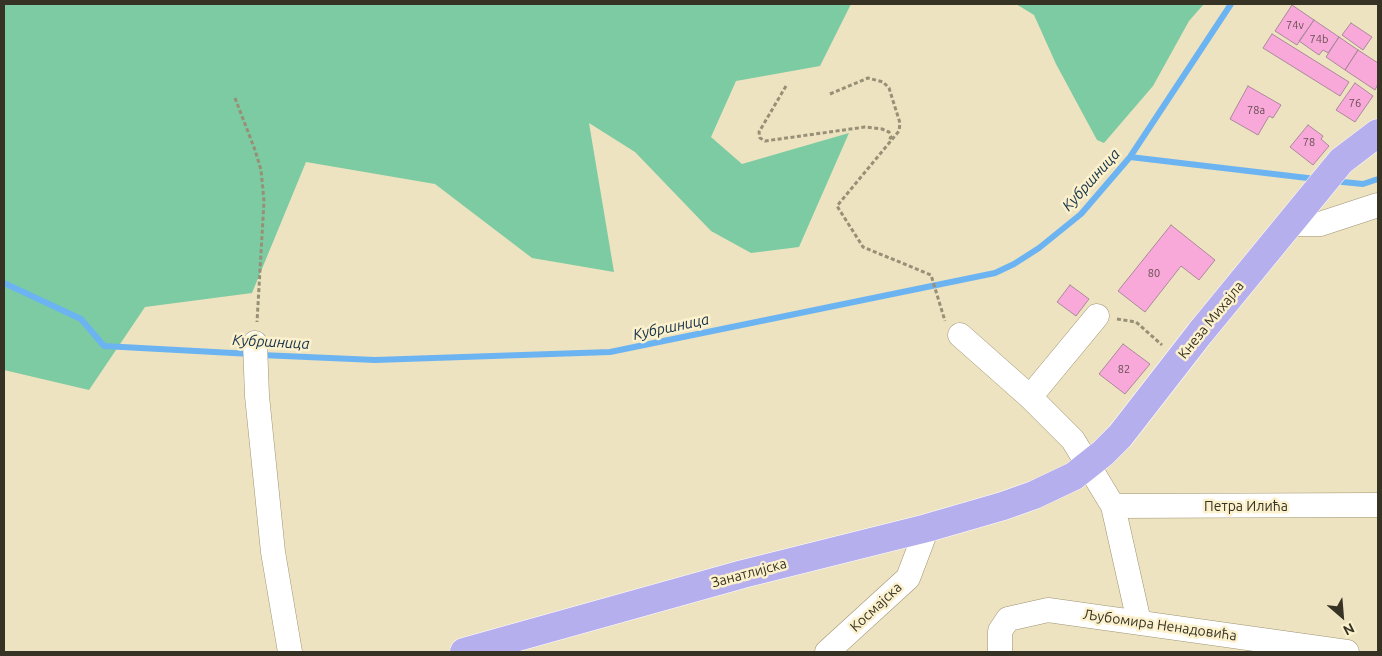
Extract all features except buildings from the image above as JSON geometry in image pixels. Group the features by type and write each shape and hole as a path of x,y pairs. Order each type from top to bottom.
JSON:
{"main road":[{"name":"Кнеза Михајла","path":"1034,495 1074,476 1103,453 1120,436 1179,360 1341,161 1378,133"},
{"name":"Занатлијска","path":"464,652 743,574 927,528 1034,495"}],"street":[{"path":"1297,214 1320,224 1378,205"},
{"path":"1030,397 1097,316"},
{"path":"952,328 1030,397 1073,440 1113,506 1139,622"},
{"path":"255,343 256,376 273,552 290,652"},
{"name":"Петра Илића","path":"1113,506 1378,505"},
{"name":"Космајска","path":"827,652 908,578 927,528"},
{"name":"Љубомира Ненадовића","path":"1000,652 1000,630 1008,619 1048,610 1139,622 1276,647 1347,652"}],"path":[{"path":"830,94 868,78 883,82 889,88 900,123 899,131 837,206 863,247 932,275 952,328"},
{"path":"786,86 759,132 760,138 765,141 865,127 882,129 889,132 891,137 881,154"},
{"path":"235,98 256,150 261,170 263,193 255,343"},
{"path":"1097,316 1136,322 1179,360"}],"green space":[{"path":"4,4 851,4 820,66 736,81 711,137 742,164 849,133 799,247 751,253 711,231 635,152 589,123 614,272 532,258 435,184 306,162 252,293 145,307 89,390 4,370"},
{"path":"1016,4 1204,4 1189,21 1153,86 1104,143 1097,140 1056,64 1034,15"}],"waterway":[{"name":"Кубршница","path":"261,355 375,360 610,352 995,273 1014,264 1039,248 1081,214 1130,157 1231,4"},
{"path":"1130,157 1316,179"},
{"path":"1333,181 1363,184 1378,179"},
{"name":"Кубршница","path":"4,283 81,319 104,346 251,354"}]}
